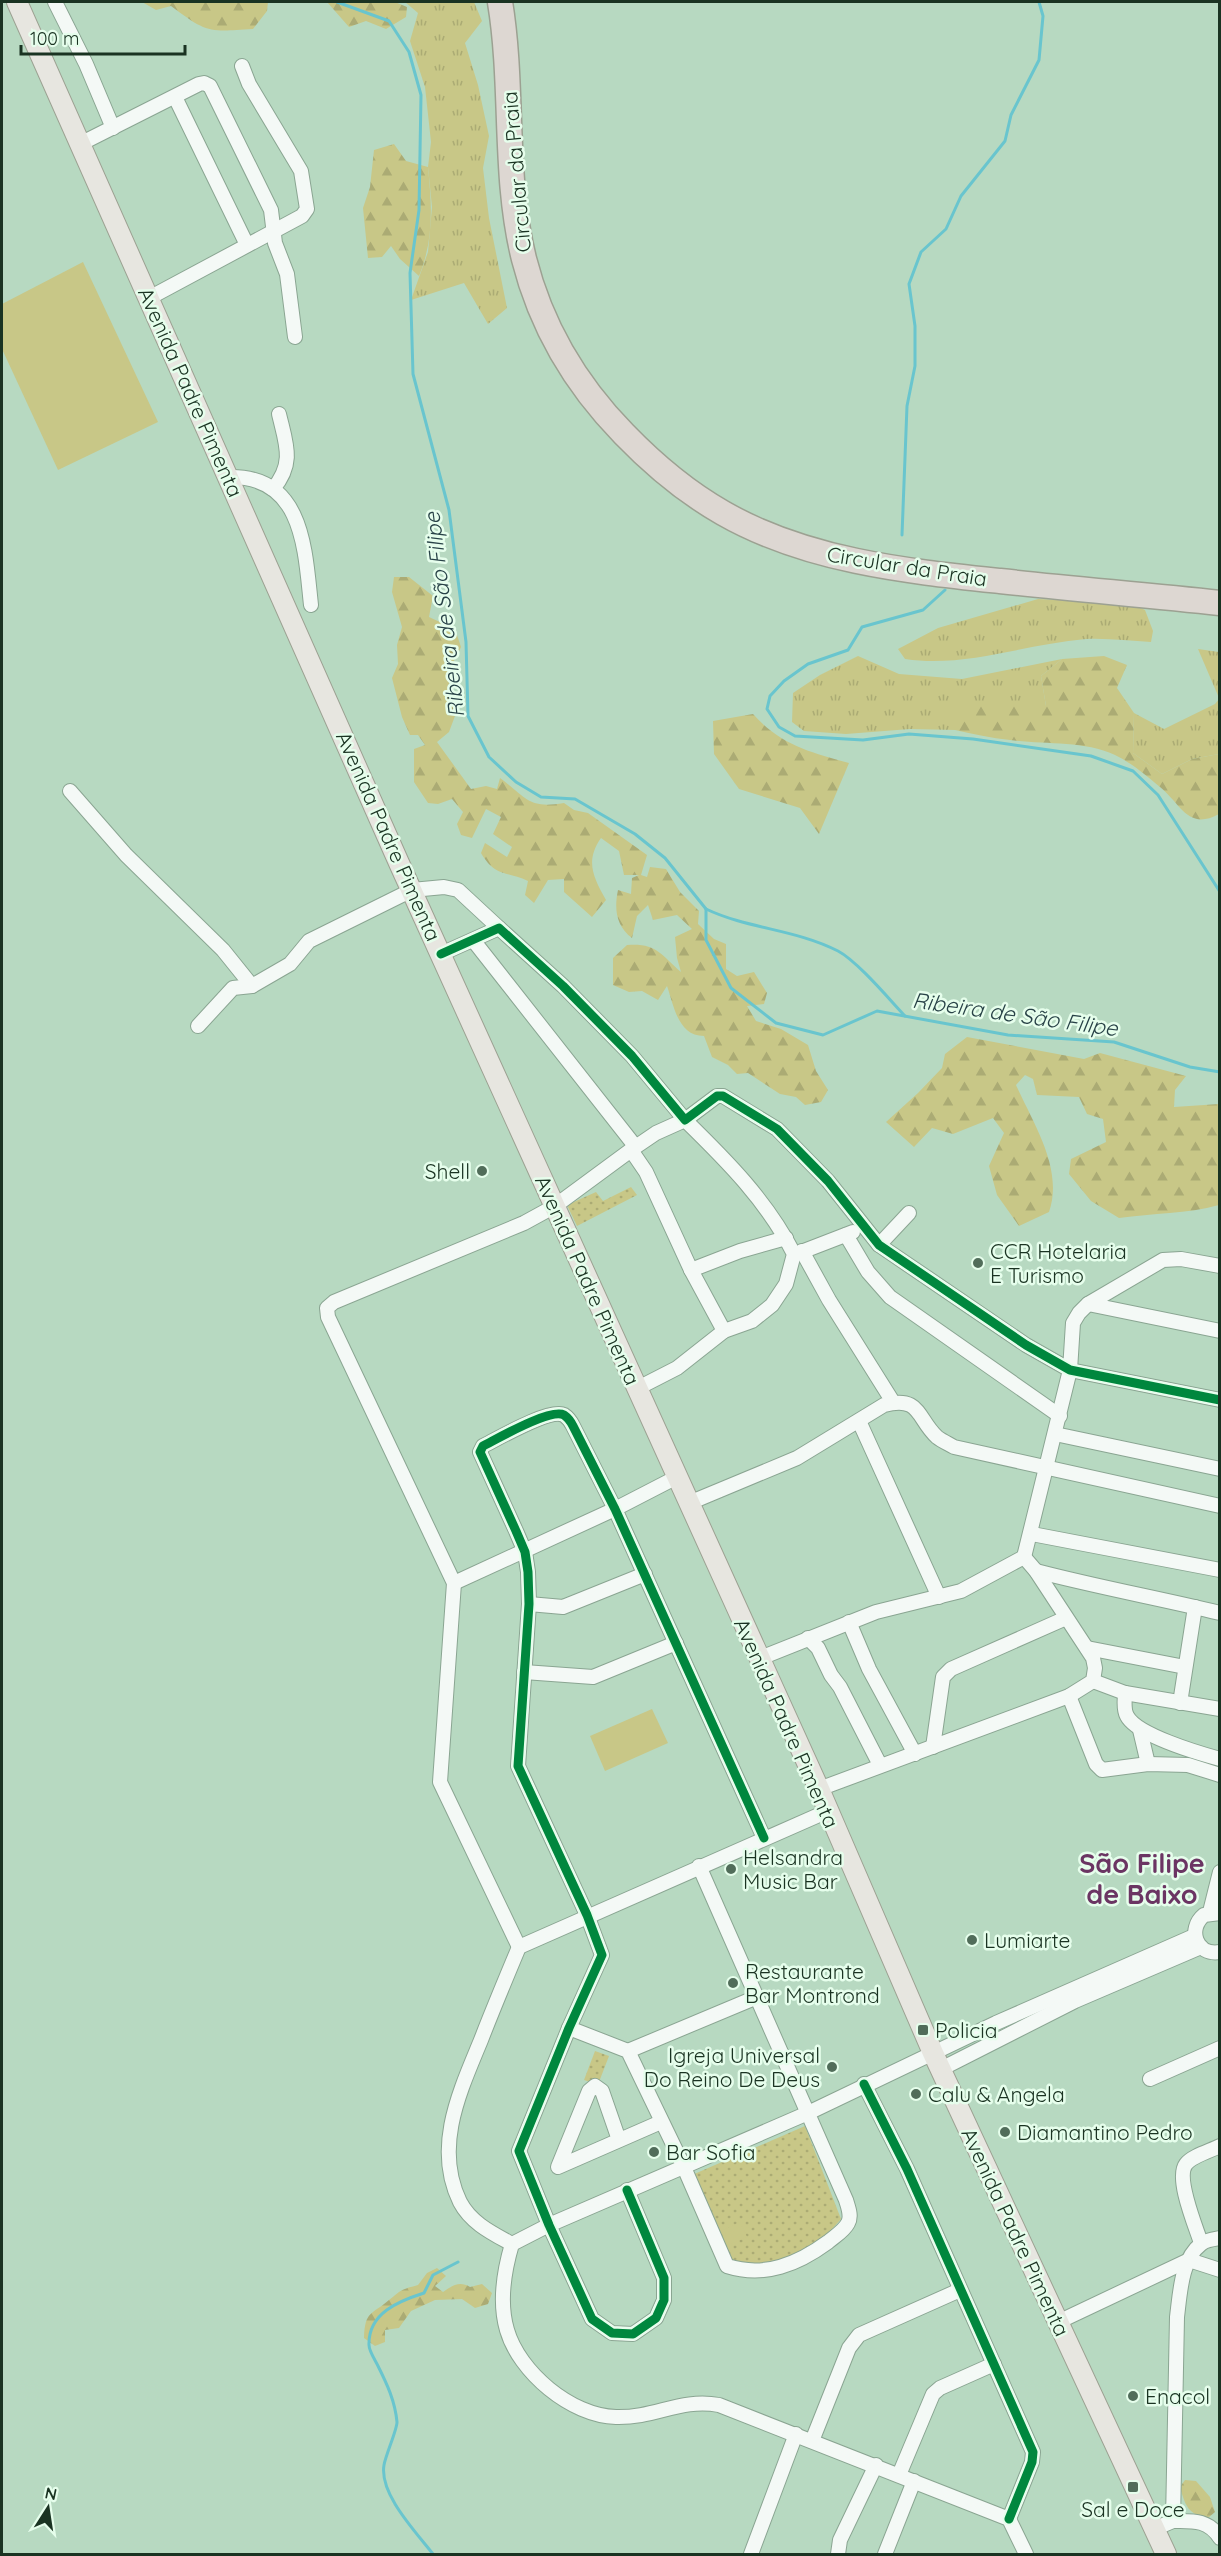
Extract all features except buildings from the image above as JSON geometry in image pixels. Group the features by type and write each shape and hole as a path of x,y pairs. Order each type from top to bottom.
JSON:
{"highway":[{"name":"Circular da Praia","path":"500,2 506,46 516,211 524,258 537,304 563,356 599,407 665,473 703,501 746,525 781,540 836,557 876,565 972,578 1220,603"},
{"name":"Circular da Praia","path":"514,2 530,214 534,243 546,289 565,331 591,371 619,406 670,455 712,487 765,518 833,541 989,566 1220,588"}],"main road":[{"name":"Avenida Padre Pimenta","path":"17,2 412,890 758,1659 819,1789 937,2061 1166,2554"}],"street":[{"path":"55,2 86,64 113,128"},
{"path":"149,298 305,213 307,209 304,182 300,171 249,84 242,66"},
{"path":"80,144 204,83 213,88 271,210 274,243 287,274 295,337"},
{"path":"175,97 248,245"},
{"path":"273,489 283,477 287,462 286,445 279,414"},
{"path":"230,477 259,480 273,489 298,522 304,546 311,605"},
{"path":"69,791 126,855 223,950 252,986"},
{"path":"198,1026 233,988 252,986 290,964 309,941 412,890 444,886 458,890 563,986 632,1056 685,1120 754,1191 798,1253 894,1402"},
{"path":"441,954 499,928"},
{"path":"473,940 633,1148 691,1270 724,1331"},
{"path":"519,1947 440,1782 454,1583 328,1317 327,1308 334,1302 524,1223 555,1206 633,1148 656,1133 685,1120 717,1096 729,1099 777,1129 828,1181 879,1245 1026,1345 1070,1370 1220,1400"},
{"path":"879,1245 909,1213"},
{"path":"636,1389 677,1368 724,1331 752,1321 772,1305 786,1284 798,1253 863,1227"},
{"path":"846,1235 868,1272 890,1297 1060,1416"},
{"path":"691,1270 740,1251 786,1238"},
{"path":"758,1659 876,1612 961,1591 1024,1557 1032,1534 1060,1416 1070,1370 1073,1323 1078,1313 1088,1304 1163,1260 1181,1259 1220,1266"},
{"path":"1088,1304 1220,1331"},
{"path":"688,1503 797,1458 884,1405 894,1402 904,1403 919,1410 937,1437 954,1448 1220,1506"},
{"path":"627,2190 664,2278 664,2300 656,2318 633,2334 612,2333 592,2319 549,2225 519,2151 568,2028 602,1955 587,1915 518,1766 529,1604 528,1572 525,1552 480,1452 483,1446 524,1425 556,1413 565,1415 583,1443 615,1509 764,1838"},
{"path":"859,1421 939,1597"},
{"path":"1055,1434 1220,1469"},
{"path":"454,1583 525,1552 677,1477"},
{"path":"1032,1534 1220,1570"},
{"path":"819,1789 1069,1696 1093,1681 1095,1668 1087,1648 1036,1570 1024,1557"},
{"path":"1036,1570 1089,1585 1124,1590 1220,1612"},
{"path":"529,1604 563,1607 645,1574"},
{"path":"1180,1703 1195,1607"},
{"path":"933,1747 944,1677 951,1669 1066,1618"},
{"path":"849,1622 869,1670 915,1754"},
{"path":"808,1638 818,1648 880,1765"},
{"path":"524,1672 593,1677 676,1643"},
{"path":"1087,1648 1185,1667"},
{"path":"1093,1681 1125,1693 1220,1709"},
{"path":"1125,1693 1124,1709 1128,1718 1140,1730 1191,1751 1220,1759"},
{"path":"1069,1696 1095,1764 1102,1770 1148,1764 1188,1765 1220,1775"},
{"path":"1140,1730 1148,1764"},
{"path":"512,2244 482,2228 461,2204 449,2174 448,2142 455,2102 519,1947 587,1915 828,1811"},
{"path":"628,2051 683,2165 727,2266 738,2270 772,2270 796,2262 842,2231 849,2222 850,2215 846,2200 699,1866"},
{"path":"1197,1942 1196,1924 1204,1915 1215,1913 1220,1872"},
{"path":"512,2244 683,2165 808,2112 864,2084 937,2061 1075,2001 1197,1942"},
{"path":"1197,1942 1213,1953 1219,1953"},
{"path":"568,2028 628,2051 757,1997"},
{"path":"1150,2079 1220,2048"},
{"path":"864,2084 907,2169 1033,2452 1029,2472 1009,2519"},
{"path":"619,2140 602,2091 595,2086 589,2091 558,2167 661,2122"},
{"path":"1201,2243 1183,2186 1182,2172 1187,2162 1220,2146"},
{"path":"1173,2522 1177,2316 1181,2287 1189,2260 1201,2243 1220,2238"},
{"path":"512,2244 504,2288 503,2311 507,2331 519,2356 540,2381 562,2400 614,2417 644,2416 681,2404 700,2402 719,2405 1009,2519 1026,2554"},
{"path":"1058,2322 1189,2260 1220,2270"},
{"path":"812,2441 849,2348 860,2335 960,2290"},
{"path":"899,2475 933,2394 940,2388 994,2364"},
{"path":"751,2554 796,2434"},
{"path":"838,2554 840,2540 876,2465"},
{"path":"885,2554 914,2481"},
{"path":"1154,2529 1173,2522 1199,2521 1218,2534 1220,2538"}],"green space":[{"path":"142,2 268,2 267,11 253,29 217,30 201,26 171,6 156,10"},
{"path":"327,2 395,2 407,7 406,17 386,29 366,21 349,27"},
{"path":"405,2 474,2 482,21 465,43 478,85 489,136 483,168 489,218 507,308 488,324 464,283 411,300 428,252 432,207 428,167 431,142 425,87 410,41 418,13"},
{"path":"394,144 406,161 428,167 431,223 427,249 419,276 400,259 391,246 382,257 368,258 363,208 370,187 374,150"},
{"path":"83,262 158,422 58,470 2,349 2,304"},
{"path":"394,577 409,577 433,596 429,617 455,629 461,647 450,669 455,716 449,732 437,742 471,789 486,786 497,789 500,778 535,803 564,803 574,810 588,813 647,855 641,875 647,877 650,867 666,869 680,892 699,911 698,924 714,939 726,944 726,969 737,976 754,972 767,993 764,1004 747,1006 756,1021 781,1029 808,1045 816,1071 828,1090 821,1102 805,1105 796,1097 780,1094 748,1073 737,1074 728,1065 712,1057 704,1036 688,1031 678,1018 667,986 658,1000 642,991 629,992 613,985 613,958 627,945 652,948 681,972 675,937 692,929 677,915 653,920 648,905 637,916 632,938 622,928 616,904 618,890 631,894 632,878 639,875 624,875 619,851 601,838 596,846 592,862 594,876 606,900 592,917 564,892 564,879 548,880 534,903 525,895 528,881 496,870 481,853 485,843 507,857 512,847 493,834 501,817 486,809 472,838 461,835 457,824 463,812 452,799 438,804 428,803 414,782 414,749 425,745 418,735 410,735 402,717 392,678 398,664 397,645 402,627 392,592"},
{"path":"1038,599 1130,603 1145,610 1153,631 1151,642 1086,639 973,658 928,661 905,659 898,649 938,628"},
{"path":"1198,649 1219,652 1219,698"},
{"path":"858,656 899,674 962,679 1062,659 1041,676 1046,706 955,706 955,730 910,729 846,734 804,731 792,722 793,693 820,675"},
{"path":"1104,656 1127,665 1117,688 1134,713 1133,753 1162,774 1192,759 1219,754 1219,814 1200,819 1192,817 1138,770 1121,758 1103,750 1077,745 1003,739 955,730 954,706 1046,706 1041,676 1062,659"},
{"path":"1219,699 1219,754 1192,759 1162,774 1133,753 1134,713 1164,729 1215,704"},
{"path":"753,714 785,740 809,751 849,763 819,834 800,808 739,789 714,754 713,721"},
{"path":"967,1037 1084,1059 1100,1053 1186,1076 1175,1090 1174,1107 1219,1104 1219,1205 1182,1212 1119,1218 1091,1201 1069,1174 1071,1159 1106,1142 1103,1119 1087,1114 1079,1097 1037,1095 1033,1079 1025,1075 1016,1085 1050,1163 1053,1196 1049,1212 1019,1226 997,1195 989,1166 1004,1133 993,1118 953,1134 932,1128 914,1147 886,1122 942,1068 945,1054"},
{"path":"631,1187 637,1195 577,1226 567,1205 596,1192 603,1201"},
{"path":"652,1709 668,1743 605,1771 590,1736"},
{"path":"595,2051 609,2056 599,2082 593,2083 584,2080"},
{"path":"805,2126 841,2219 818,2245 771,2267 728,2264 692,2175"},
{"path":"740,2222 747,2237 726,2246 721,2231"},
{"path":"437,2268 446,2276 435,2286 443,2292 456,2285 463,2284 470,2287 482,2284 492,2293 488,2304 475,2308 462,2299 435,2300 411,2311 399,2328 385,2330 385,2342 375,2346 364,2338 366,2322 370,2314 402,2290 418,2285 427,2273"},
{"path":"1185,2480 1196,2481 1210,2497 1215,2512 1208,2518 1201,2517 1188,2508 1180,2487"}],"waterway":[{"name":"Ribeira de São Filipe","path":"337,2 389,21 409,52 421,95 419,210 410,273 413,374 449,510 466,642 468,716 489,757 516,782 541,797 575,799 635,834 665,858 706,909 706,940 731,988 776,1023 823,1035 877,1011 1008,1035 1114,1042 1190,1067 1220,1072"},
{"path":"902,535 907,406 915,366 915,326 909,284 921,252 946,229 961,196 1005,141 1011,115 1039,60 1043,16 1039,2"},
{"path":"945,590 923,610 862,627 848,650 808,664 784,681 770,696 767,709 779,727 795,736 863,740 909,734 973,739 1091,756 1133,771 1158,795 1220,892"},
{"path":"706,909 738,921 805,938 838,951 863,971 905,1016"},
{"path":"433,2554 400,2512 387,2488 384,2465 397,2422 390,2393 369,2345 370,2334 379,2317 395,2305 424,2293 433,2275 458,2262"}],"cycle path":[{"path":"441,954 499,928 563,986 632,1056 685,1120 717,1096 723,1096 777,1129 828,1181 879,1245 1026,1345 1070,1370 1220,1400"},
{"path":"627,2190 664,2278 664,2300 656,2318 633,2334 612,2333 592,2319 549,2225 519,2151 569,2028 602,1955 587,1915 518,1766 529,1604 528,1572 525,1552 480,1452 483,1446 547,1416 564,1415 570,1421 615,1509 764,1838"},
{"path":"864,2084 907,2169 1033,2452 1032,2462 1009,2519"}],"place":[{"name":"Shell","path":"482,1171"},
{"name":"CCR Hotelaria E Turismo","path":"978,1263"},
{"name":"Helsandra Music Bar","path":"731,1869"},
{"name":"Lumiarte","path":"972,1940"},
{"name":"Restaurante Bar Montrond","path":"733,1983"},
{"name":"Policia","path":"923,2030"},
{"name":"Igreja Universal Do Reino De Deus","path":"832,2067"},
{"name":"Calu & Angela","path":"916,2094"},
{"name":"Diamantino Pedro","path":"1005,2132"},
{"name":"Bar Sofia","path":"654,2152"},
{"name":"Enacol","path":"1133,2396"},
{"name":"Sal e Doce","path":"1133,2487"}],"district":[{"name":"São Filipe de Baixo","path":"1142,1878"}]}
